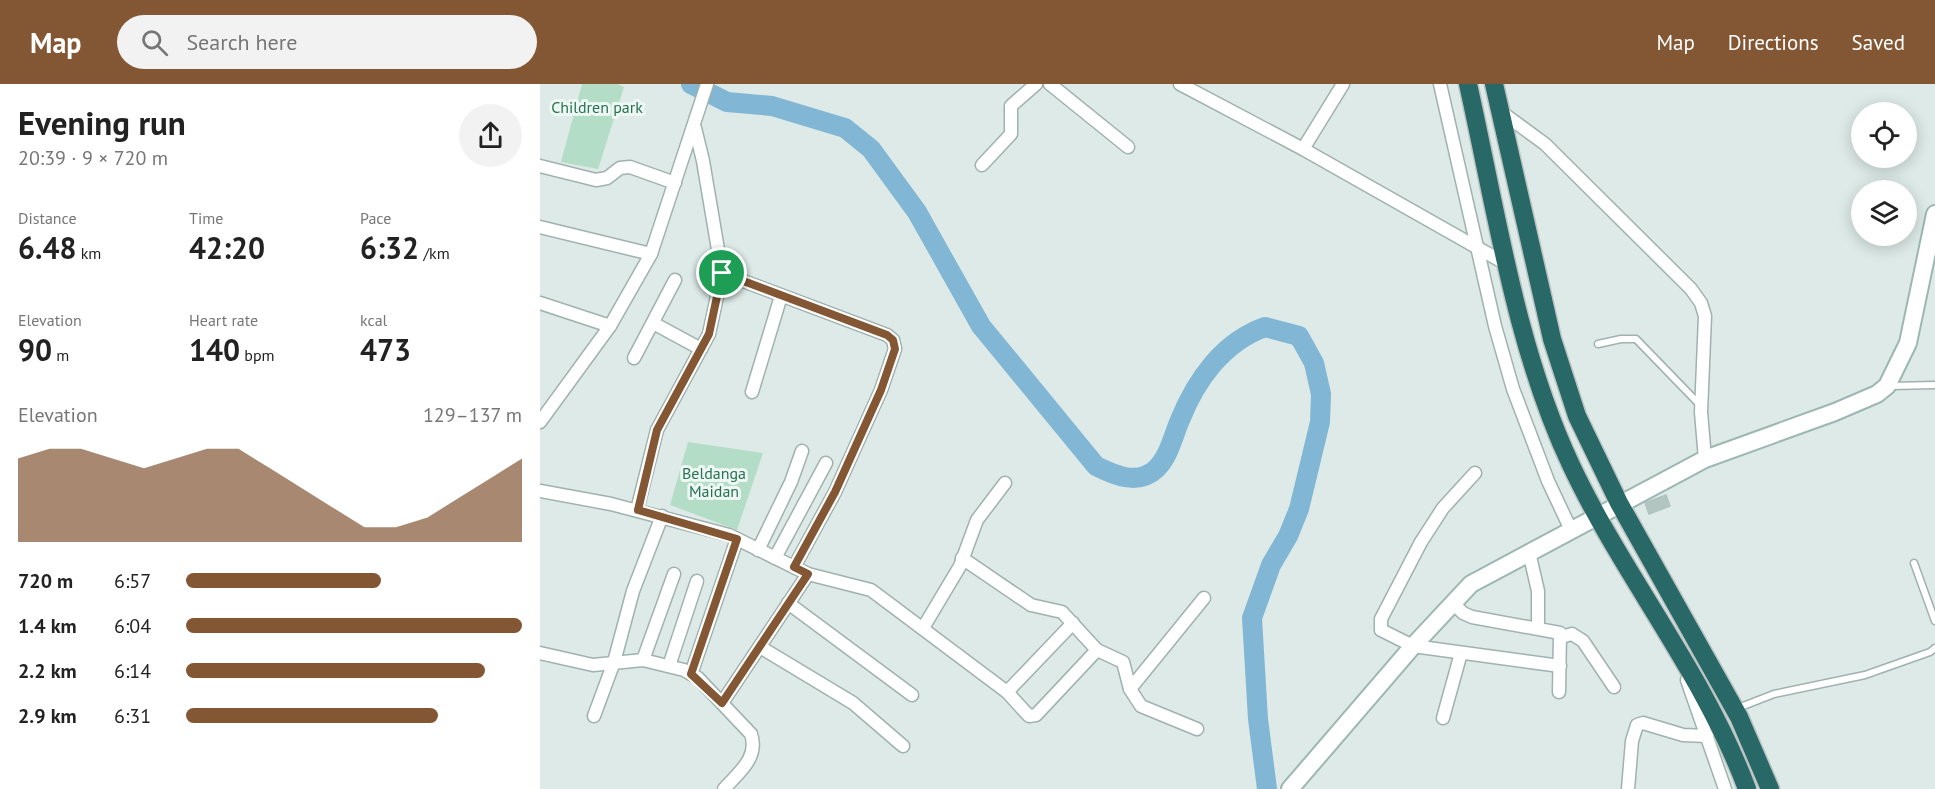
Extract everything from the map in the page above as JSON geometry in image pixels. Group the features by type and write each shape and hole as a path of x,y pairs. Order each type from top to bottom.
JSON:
{"highway":[{"path":"1468,84 1508,265 1537,382 1570,465 1597,516 1722,731 1747,789"},
{"path":"1494,84 1563,379 1593,450 1619,502 1734,709 1756,753 1770,789"}],"street":[{"path":"540,422 610,326 651,254 707,84"},
{"path":"982,165 1011,134 1011,106 1036,84"},
{"path":"1050,84 1128,147"},
{"path":"1180,84 1303,148 1508,265"},
{"path":"1303,148 1341,87 1326,84"},
{"path":"1440,84 1477,247 1513,389 1548,482 1571,530"},
{"path":"1500,111 1545,144 1691,289 1701,303 1705,316 1701,406 1705,459"},
{"path":"638,510 657,430 709,334 722,273 696,121"},
{"path":"540,166 596,180 607,178 620,168 630,167 675,183"},
{"path":"1293,786 1413,646 1471,584 1619,502 1705,459 1835,412 1877,394 1887,386 1908,343 1933,239 1935,214"},
{"path":"540,227 651,254"},
{"path":"722,273 887,335 893,340 895,349 881,390 835,492 794,567"},
{"path":"634,358 675,280"},
{"path":"752,392 781,296"},
{"path":"540,303 610,326"},
{"path":"653,322 701,349"},
{"path":"758,550 791,483 802,452"},
{"path":"775,558 826,463"},
{"path":"1475,473 1443,507 1421,542 1381,619 1381,630 1413,646 1560,666"},
{"path":"923,627 953,580 977,520 1005,483"},
{"path":"540,491 662,516 737,539 808,574 871,590 1007,692 1026,714 1033,717 1097,650"},
{"path":"594,716 614,662 633,591 662,516"},
{"path":"691,674 737,539"},
{"path":"1529,552 1538,591 1538,628"},
{"path":"963,558 1024,601 1040,608 1058,610 1097,650 1123,662 1130,690 1141,706 1197,729"},
{"path":"643,660 674,574"},
{"path":"722,703 808,574"},
{"path":"669,666 697,581"},
{"path":"1130,690 1204,598"},
{"path":"1452,602 1463,613 1472,617 1554,630 1561,637 1559,693"},
{"path":"788,603 912,695"},
{"path":"1007,692 1073,623"},
{"path":"1561,637 1572,634 1583,641 1614,687"},
{"path":"1673,644 1725,789"},
{"path":"760,647 853,703 903,746"},
{"path":"540,653 593,665 643,660 691,674 722,703 751,735 754,742 752,758 724,789"},
{"path":"1443,718 1461,653"},
{"path":"1628,789 1632,741 1637,725 1643,723 1683,735 1707,736"}],"lane":[{"path":"1598,344 1622,339 1636,339 1701,406"},
{"path":"1887,386 1935,385"},
{"path":"1914,563 1935,621"},
{"path":"1734,709 1774,694 1865,675 1930,652 1935,648"}],"green space":[{"name":"Children park","path":"582,84 617,84 624,87 598,169 561,162"},
{"name":"Beldanga Maidan","path":"688,442 763,453 737,530 670,505"}],"building":[{"path":"1666,495 1670,506 1649,514 1645,503"}],"waterway":[{"path":"691,84 727,102 772,106 845,128 871,149 917,212 981,326 1096,466 1110,473 1134,478 1142,477 1156,469 1167,452 1194,391 1213,364 1236,342 1265,327 1299,336 1314,363 1321,394 1320,422 1299,509 1288,536 1271,565 1252,618 1258,719 1267,789"}],"route":[{"path":"722,273 887,335 893,340 895,349 881,390 835,492 794,567 808,574 722,703 698,678 691,674 737,539 638,510 657,430 663,414 709,334 722,273"}]}
